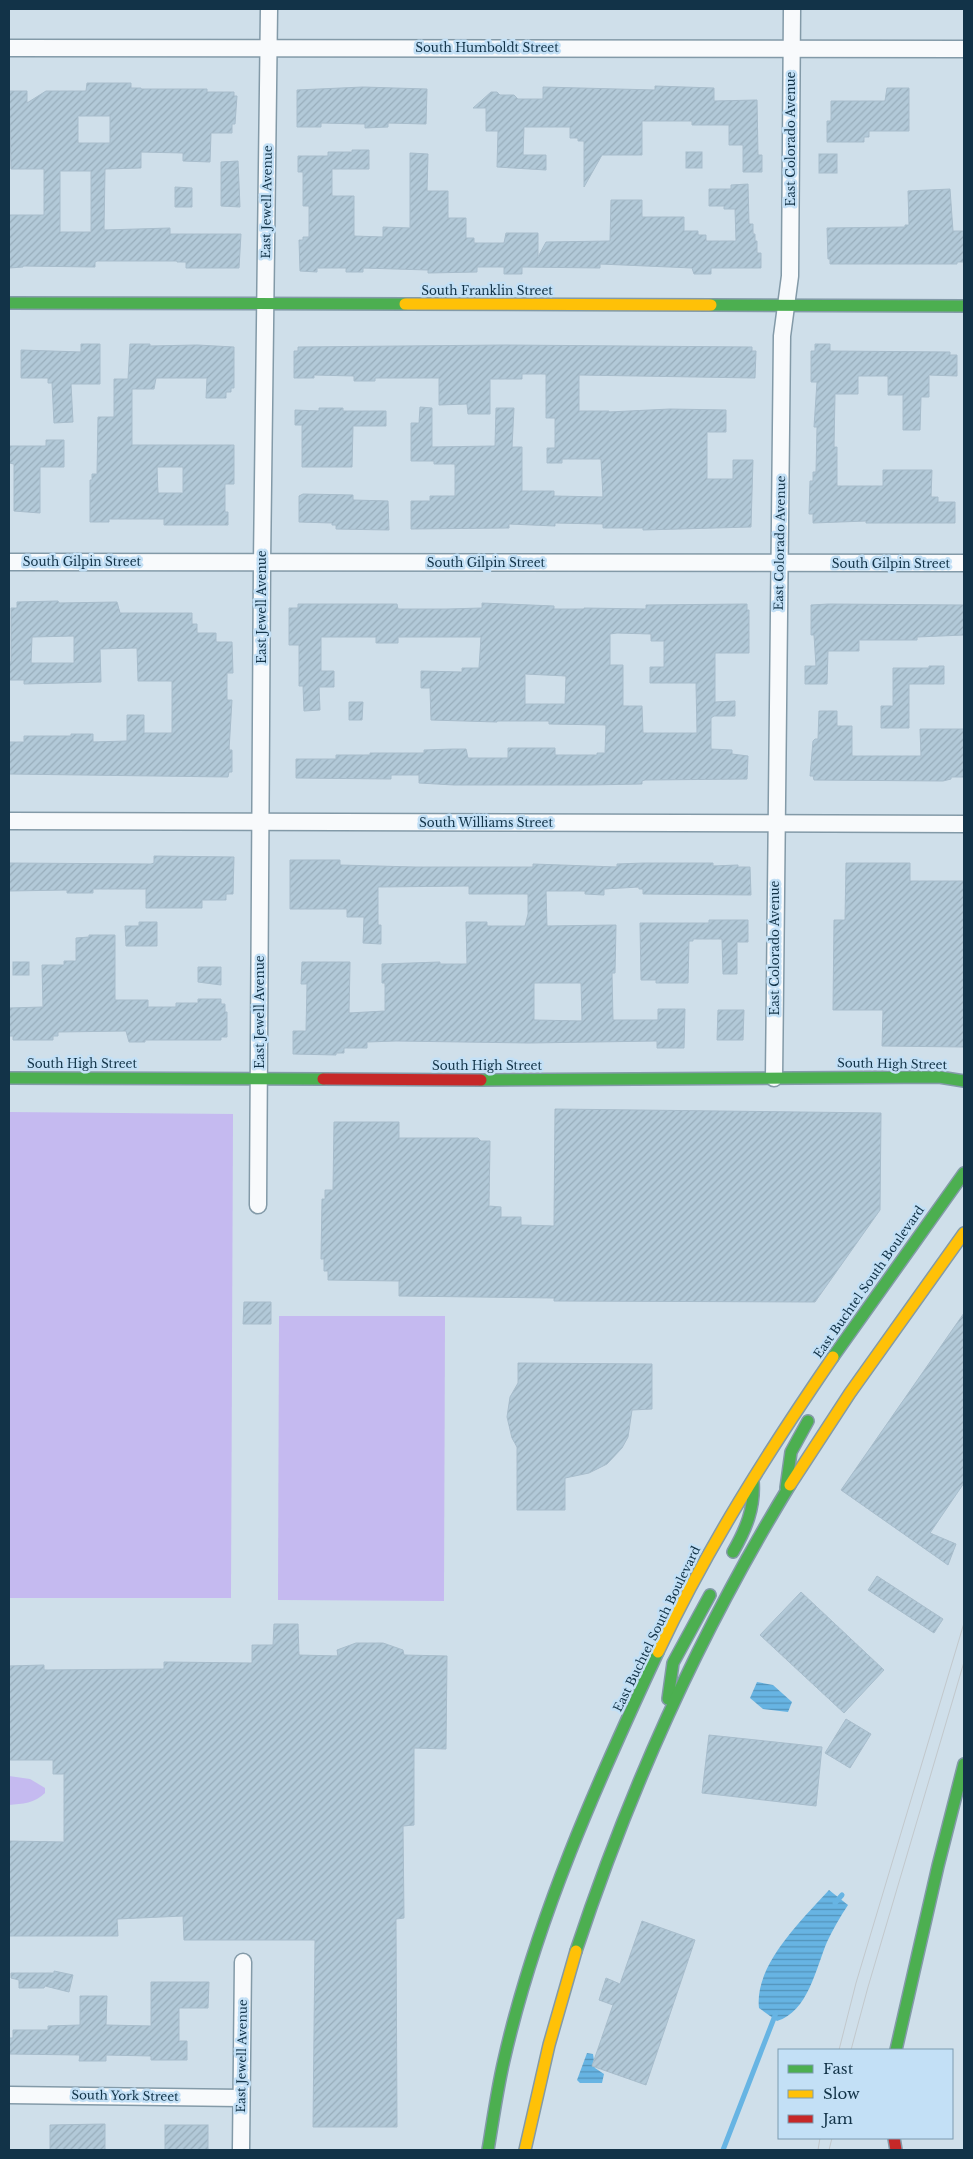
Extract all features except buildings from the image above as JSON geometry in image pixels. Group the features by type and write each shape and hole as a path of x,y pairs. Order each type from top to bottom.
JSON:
{"main road":[{"name":"South Franklin Street","path":"9,304 964,306"},
{"name":"South High Street","path":"9,1078 260,1080 939,1077 964,1081"},
{"name":"East Buchtel South Boulevard","path":"488,2150 506,2050 536,1950 574,1849 649,1673 706,1559 753,1478 850,1330 964,1173"},
{"path":"525,2150 549,2045 581,1936 622,1823 665,1722 729,1591 786,1492 859,1379 964,1233"},
{"path":"838,1373 850,1330"},
{"path":"786,1492 787,1461 793,1444 813,1412"},
{"path":"729,1560 747,1526 752,1512 755,1498 753,1478"},
{"path":"665,1722 673,1662 715,1586"},
{"path":"897,2049 938,1866 964,1764"}],"street":[{"name":"East Jewell Avenue","path":"258,1205 262,822 262,563 269,9"},
{"name":"East Colorado Avenue","path":"774,1078 782,336 790,276 792,9"},
{"name":"South Humboldt Street","path":"9,48 964,49"},
{"name":"South Gilpin Street","path":"9,562 964,563"},
{"name":"South Williams Street","path":"9,821 964,824"},
{"name":"East Jewell Avenue","path":"241,2150 242,1962"},
{"name":"South York Street","path":"9,2095 241,2098"}],"shaded area":[{"path":"9,1112 233,1114 231,1598 9,1598"},
{"path":"279,1316 445,1316 444,1601 278,1600"},
{"path":"9,1776 30,1779 45,1788 45,1793 33,1801 9,1805"}],"water":[{"path":"757,1682 773,1685 792,1702 788,1712 763,1709 750,1698"},
{"path":"829,1890 848,1905 827,1942 815,1976 804,1999 788,2016 777,2021 759,2008 759,1992 764,1976 782,1944"},
{"path":"587,2053 593,2054 595,2068 604,2074 602,2083 580,2083 577,2080"}],"waterway":[{"path":"835,1903 842,1895"},
{"path":"723,2150 776,2013"}],"tram line":[{"path":"839,2049 856,1983 964,1623"},
{"path":"851,2049 964,1662"},
{"path":"818,2150 820,2139"},
{"path":"829,2150 832,2139"}],"traffic: fast":[{"path":"9,303 405,304"},
{"path":"711,305 964,306"},
{"path":"481,1080 939,1077 964,1081"},
{"path":"9,1078 323,1079"},
{"path":"833,1357 964,1173"},
{"path":"786,1488 791,1452 808,1421"},
{"path":"733,1552 749,1518 753,1500 753,1481"},
{"path":"576,1951 620,1830 670,1712 726,1597 790,1485"},
{"path":"668,1699 673,1663 710,1595"},
{"path":"488,2150 504,2060 517,2007 533,1955 570,1852 591,1801 658,1652"},
{"path":"896,2049 938,1866 964,1764"}],"traffic: slow":[{"path":"405,304 711,305"},
{"path":"790,1485 850,1393 964,1233"},
{"path":"658,1652 718,1538 785,1429 833,1357"},
{"path":"525,2150 549,2045 576,1951"}],"traffic: jam":[{"path":"323,1079 481,1080"},
{"path":"894,2139 896,2150"}]}
